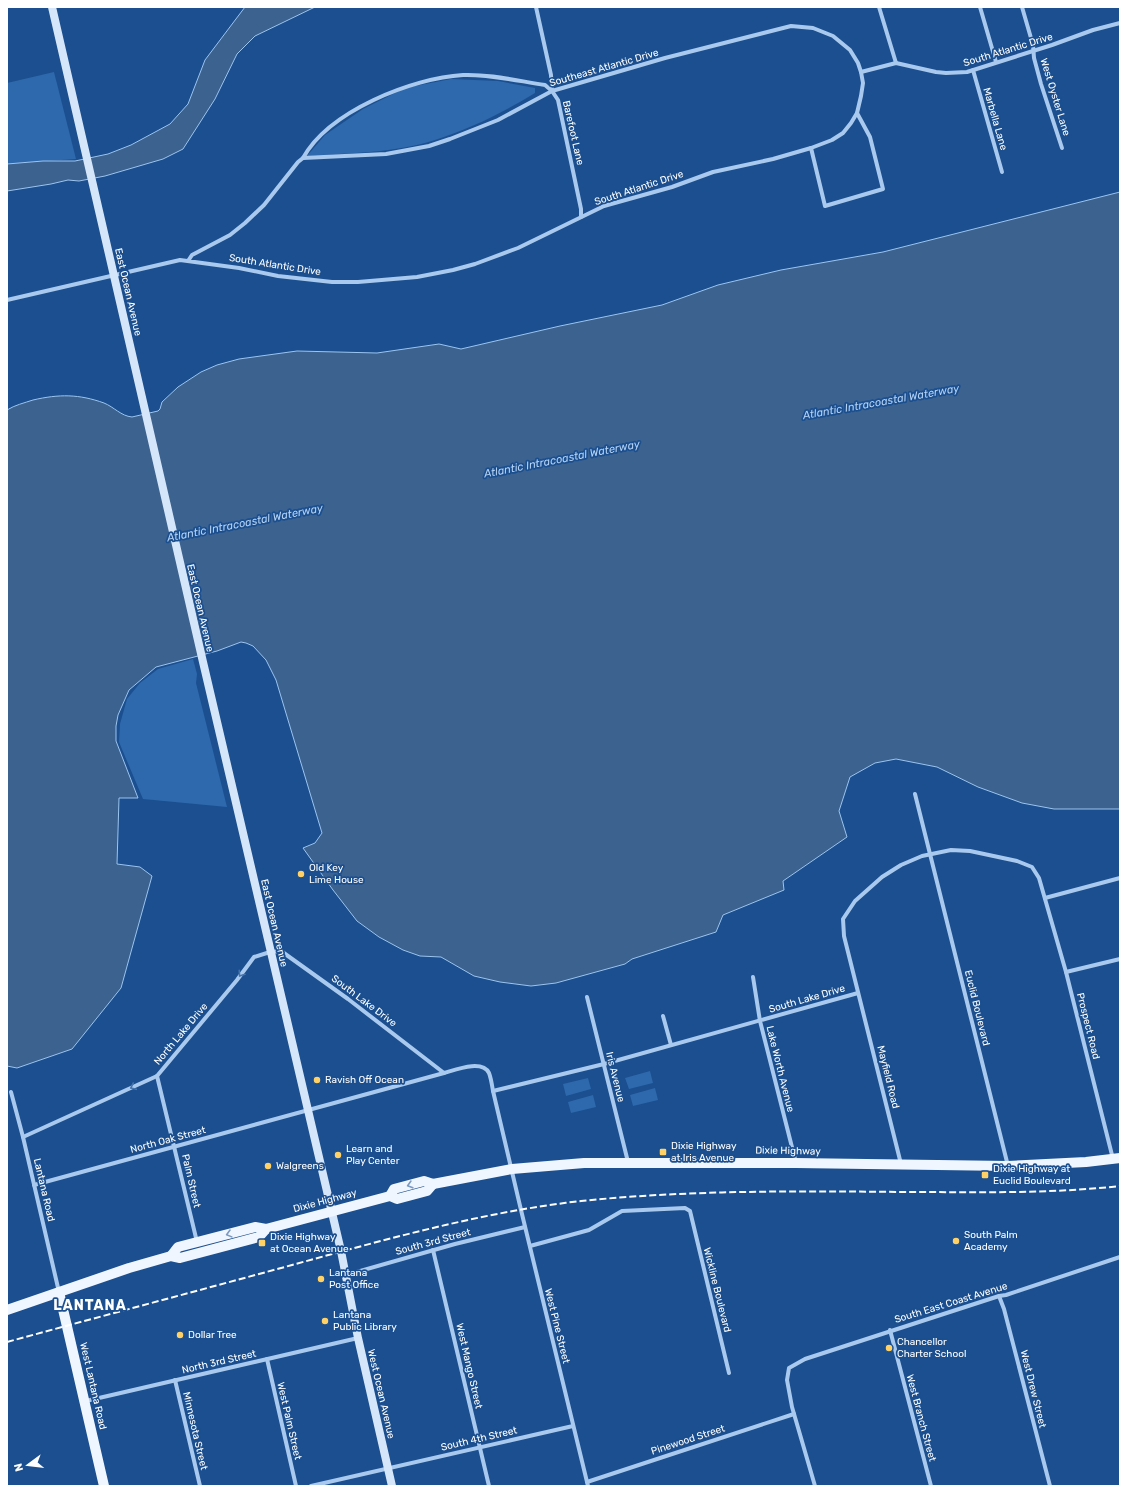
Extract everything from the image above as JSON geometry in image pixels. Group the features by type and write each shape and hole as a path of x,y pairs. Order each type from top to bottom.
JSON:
{"main road":[{"name":"East Ocean Avenue","path":"52,7 331,1212"},
{"name":"Dixie Highway","path":"171,1256 178,1248 197,1242 255,1227 266,1229 390,1196 397,1199 427,1191 433,1184 512,1169 570,1163 796,1163 1008,1166 1060,1164 1117,1159"},
{"name":"West Ocean Avenue","path":"331,1212 392,1486"},
{"name":"Dixie Highway","path":"7,1310 129,1268 171,1256 180,1258 258,1237 266,1229"},
{"name":"West Lantana Road","path":"59,1292 104,1486"}],"street":[{"name":"Barefoot Lane","path":"536,7 551,75 552,91 558,100 581,209 581,217"},
{"path":"879,7 896,63"},
{"path":"980,7 996,62"},
{"name":"West Oyster Lane","path":"1022,7 1033,45 1033,51 1041,84 1062,148"},
{"name":"South Atlantic Drive","path":"7,300 180,260 240,268 278,276 332,282 395,279 453,270 497,257 604,206 672,188 713,172 773,160 832,140 843,133 857,113 862,96 861,72 896,63 926,71 946,74 958,73 973,70 1093,30 1120,23"},
{"name":"Southeast Atlantic Drive","path":"303,158 386,154 429,146 498,120 552,91 665,58 790,26 813,28 833,36 850,50 858,63 861,72"},
{"name":"Marbella Lane","path":"973,70 1002,172"},
{"path":"188,261 192,254 230,235 245,223 264,205 298,162 303,158 307,151 329,128 375,99 412,85 446,77 464,75 482,76 545,85 552,91"},
{"path":"811,148 825,206 883,189 870,137 857,113"},
{"name":"Euclid Boulevard","path":"915,794 1008,1166"},
{"name":"South Lake Drive","path":"493,1091 604,1064 858,993 844,936 843,919 855,901 882,877 901,865 930,854 951,850 970,851 1016,861 1032,867 1039,878 1045,898"},
{"path":"1045,898 1120,878"},
{"name":"Prospect Road","path":"1045,898 1117,1159"},
{"name":"South Lake Drive","path":"270,952 281,951 348,999 444,1073"},
{"name":"North Lake Drive","path":"23,1138 157,1076 237,980 254,957 270,952"},
{"path":"1066,972 1120,959"},
{"name":"Lake Worth Avenue","path":"753,977 760,1021 796,1163"},
{"name":"Mayfield Road","path":"858,993 901,1164"},
{"name":"Iris Avenue","path":"587,997 628,1162"},
{"path":"663,1016 671,1046"},
{"name":"North Oak Street","path":"34,1185 476,1065 485,1068 489,1072 493,1091"},
{"name":"Palm Street","path":"157,1076 197,1242"},
{"name":"West Pine Street","path":"493,1091 588,1484"},
{"name":"Lantana Road","path":"11,1092 59,1292"},
{"name":"Wickline Boulevard","path":"530,1246 589,1230 622,1211 685,1208 690,1211 729,1373"},
{"name":"South 3rd Street","path":"346,1275 432,1250 525,1227"},
{"name":"West Mango Street","path":"432,1250 489,1486"},
{"name":"South East Coast Avenue","path":"794,1414 787,1380 789,1368 805,1358 890,1330 1006,1295 1120,1257"},
{"name":"West Drew Street","path":"999,1296 1004,1309 1050,1486"},
{"name":"West Branch Street","path":"890,1330 931,1486"},
{"name":"North 3rd Street","path":"84,1401 358,1338"},
{"name":"West Palm Street","path":"267,1359 296,1486"},
{"name":"Minnesota Street","path":"175,1380 200,1486"},
{"path":"794,1414 816,1486"},
{"name":"Pinewood Street","path":"588,1484 794,1414"},
{"name":"South 4th Street","path":"311,1486 573,1426"}],"shaded area":[{"path":"54,72 76,159 7,164 7,83"},
{"path":"451,79 498,81 535,88 535,93 511,107 474,125 435,140 404,148 372,152 307,156 325,135 363,109 405,88"},
{"path":"193,659 197,674 196,683 227,807 143,799 119,742 120,724 127,699 140,683 158,669"},
{"path":"650,1071 653,1083 629,1089 625,1078"},
{"path":"588,1078 591,1089 566,1096 563,1084"},
{"path":"655,1088 658,1100 633,1106 630,1095"},
{"path":"593,1095 596,1107 571,1113 568,1102"}],"water":[{"path":"245,7 315,7 255,36 237,54 215,99 183,149 163,159 105,176 79,181 68,180 7,191 7,164 43,161 75,161 108,154 131,145 170,124 188,104 205,60"},
{"name":"Atlantic Intracoastal Waterway","path":"1120,192 1120,809 1054,809 1022,803 978,787 937,767 896,759 875,763 850,777 839,811 847,837 783,881 784,890 723,915 716,932 632,959 625,964 556,983 531,986 500,982 474,976 441,957 420,956 403,950 379,937 357,921 333,890 303,848 315,843 322,833 276,680 266,660 253,646 241,642 217,651 156,667 129,690 118,715 116,741 138,798 119,798 117,864 140,867 152,876 121,988 72,1049 17,1068 7,1066 7,410 16,405 33,400 69,396 86,398 104,403 124,415 132,417 158,411 162,402 178,387 201,372 217,365 239,359 297,351 377,353 439,344 461,349 560,326 662,305 718,285 781,270 883,252"}],"railway":[{"path":"7,1342 399,1236 472,1219 544,1206 621,1197 702,1193 1012,1192 1093,1189 1120,1186"}],"place":[{"name":"Old Key Lime House","path":"301,874"},
{"name":"Ravish Off Ocean","path":"317,1080"},
{"name":"Dixie Highway at Iris Avenue","path":"663,1152"},
{"name":"Learn and Play Center","path":"338,1155"},
{"name":"Walgreens","path":"268,1166"},
{"name":"Dixie Highway at Euclid Boulevard","path":"985,1175"},
{"name":"South Palm Academy","path":"956,1241"},
{"name":"Dixie Highway at Ocean Avenue","path":"262,1243"},
{"name":"Lantana Post Office","path":"321,1279"},
{"name":"Lantana Public Library","path":"325,1321"},
{"name":"Dollar Tree","path":"180,1335"},
{"name":"Chancellor Charter School","path":"889,1348"}],"district":[{"name":"LANTANA","path":"90,1305"}]}
